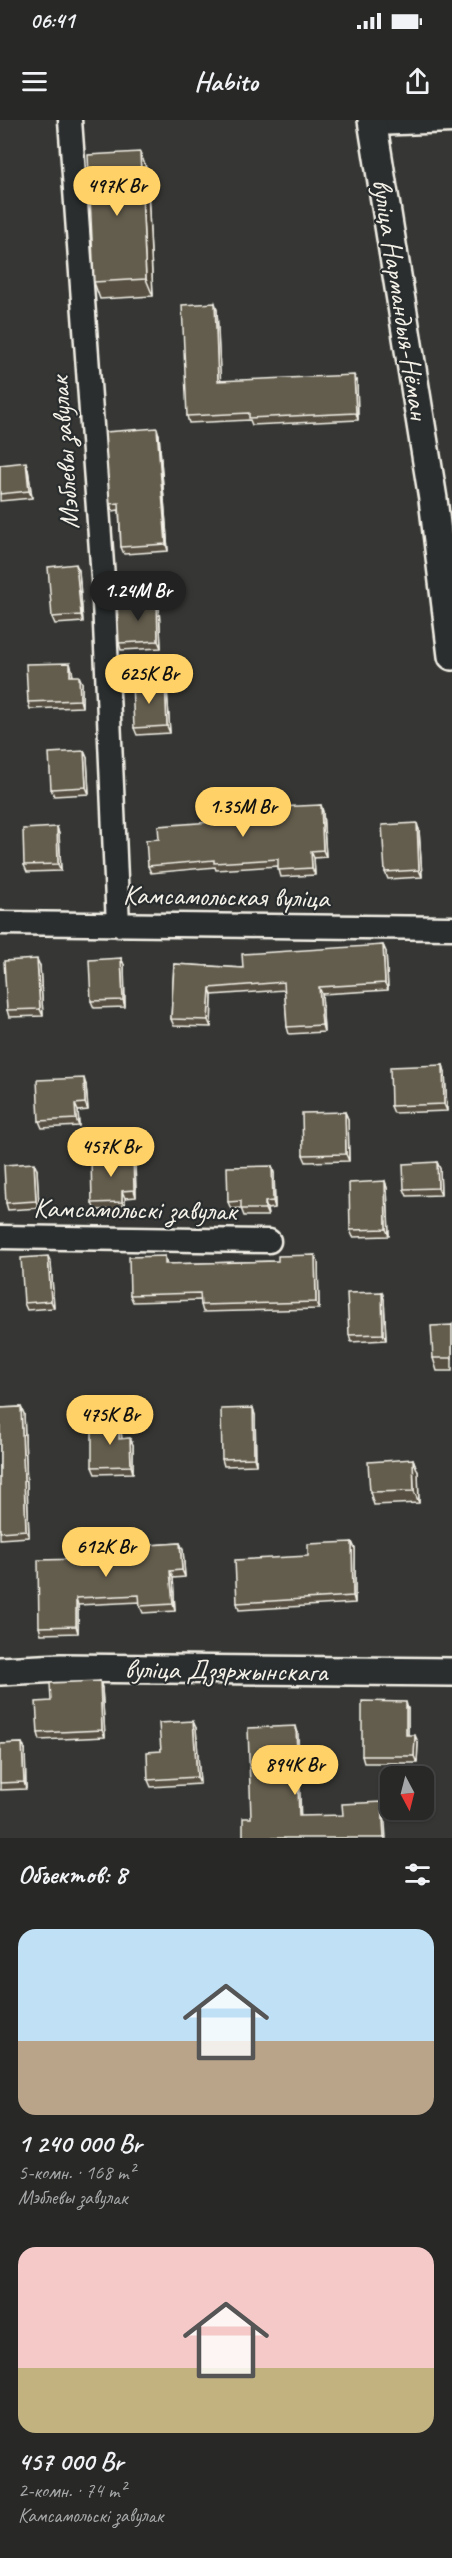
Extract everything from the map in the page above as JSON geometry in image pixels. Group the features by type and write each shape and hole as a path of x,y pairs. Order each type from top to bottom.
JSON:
{"street":[{"name":"Мэблевы завулак","path":"70,120 103,578 118,925"},
{"path":"372,122 452,121"},
{"name":"вуліца Нармандыя-Нёман","path":"372,122 433,499 452,656"},
{"name":"Камсамольская вуліца","path":"0,923 452,928"},
{"name":"Камсамольскі завулак","path":"0,1237 269,1241"},
{"name":"вуліца Дзяржынскага","path":"0,1671 61,1668 452,1672"}],"building":[{"path":"140,152 146,279 94,282 88,155"},
{"path":"215,303 218,381 354,375 356,413 249,418 249,413 187,416 182,305"},
{"path":"157,428 166,544 121,547 119,503 110,504 105,432"},
{"path":"26,462 29,491 0,494 0,465"},
{"path":"76,564 81,615 52,617 48,567"},
{"path":"157,601 158,641 119,643 117,603"},
{"path":"70,663 70,676 79,676 80,700 28,702 26,664"},
{"path":"165,682 167,726 134,728 132,683"},
{"path":"84,751 86,787 51,789 49,753"},
{"path":"321,805 323,850 311,851 312,868 278,870 278,859 214,863 214,860 148,866 146,840 159,839 158,826 211,822 211,810"},
{"path":"417,823 419,870 385,872 382,825"},
{"path":"57,827 58,864 24,865 23,829"},
{"path":"383,945 385,983 319,987 322,1025 287,1027 284,982 210,988 208,1020 171,1019 174,964 243,968 242,954"},
{"path":"121,958 123,1000 91,1001 89,960"},
{"path":"37,959 40,1009 7,1010 4,961"},
{"path":"443,1065 444,1104 391,1106 390,1067"},
{"path":"84,1078 85,1103 75,1104 76,1119 39,1121 37,1080"},
{"path":"345,1112 346,1154 303,1155 302,1113"},
{"path":"133,1155 134,1190 122,1191 122,1202 92,1203 91,1157"},
{"path":"437,1162 438,1188 404,1189 403,1164"},
{"path":"34,1163 36,1201 6,1203 4,1165"},
{"path":"272,1166 273,1201 265,1202 265,1209 241,1209 241,1201 228,1202 227,1167"},
{"path":"385,1181 386,1229 350,1230 349,1183"},
{"path":"315,1255 316,1302 201,1305 200,1293 130,1295 129,1257 165,1256 165,1264 278,1261 278,1256"},
{"path":"48,1256 51,1301 24,1303 21,1258"},
{"path":"382,1292 383,1334 349,1335 347,1293"},
{"path":"452,1325 452,1358 433,1358 431,1326"},
{"path":"21,1407 26,1530 0,1532 0,1408"},
{"path":"253,1408 254,1458 222,1459 221,1409"},
{"path":"92,1423 119,1423 119,1439 130,1438 131,1466 92,1467"},
{"path":"413,1459 414,1491 370,1492 368,1462"},
{"path":"117,1542 118,1547 180,1543 182,1570 170,1571 173,1604 140,1606 139,1595 76,1598 76,1626 39,1627 38,1560 83,1559 82,1543"},
{"path":"352,1542 353,1596 237,1603 235,1560 308,1556 308,1544"},
{"path":"100,1681 102,1730 38,1733 36,1702 51,1701 50,1683"},
{"path":"362,1701 406,1702 406,1735 415,1735 414,1756 362,1756"},
{"path":"193,1721 197,1777 148,1780 147,1752 161,1751 159,1723"},
{"path":"296,1726 299,1816 343,1815 342,1804 380,1802 380,1820 383,1820 384,1838 243,1838 243,1818 251,1818 248,1728"},
{"path":"22,1743 24,1782 0,1783 0,1744"}]}
